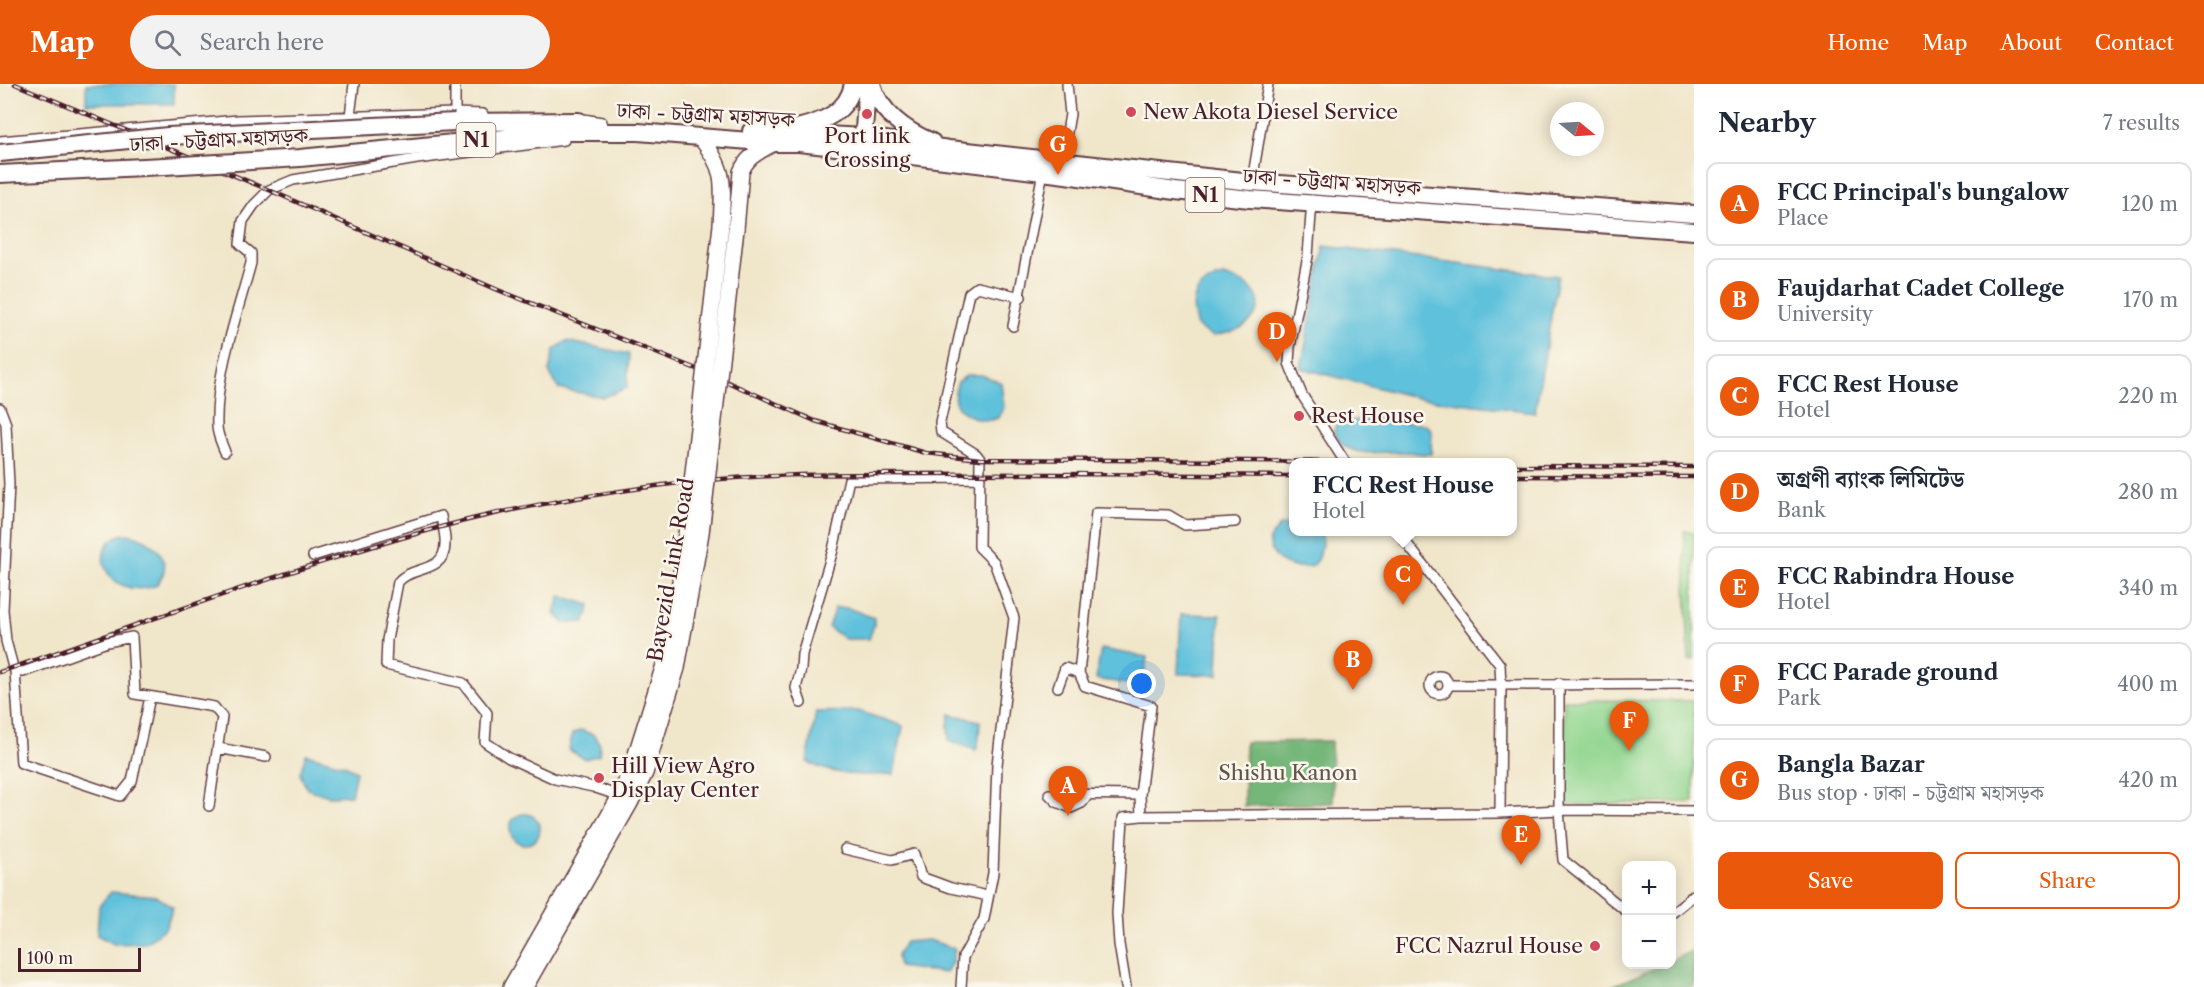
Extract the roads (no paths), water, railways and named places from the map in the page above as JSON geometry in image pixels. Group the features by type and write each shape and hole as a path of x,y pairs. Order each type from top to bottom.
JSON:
{"highway":[{"path":"778,137 814,124 833,114 847,103 854,84"},
{"path":"854,84 859,143"},
{"path":"859,143 867,84"},
{"path":"872,84 874,93 890,115 905,128 949,149"},
{"name":"ঢাকা - চট্টগ্রাম মহাসড়ক","path":"0,153 179,135 455,122 566,126 700,137 778,137"},
{"name":"ঢাকা - চট্টগ্রাম মহাসড়ক","path":"0,174 300,158 602,122 949,149 1252,182 1312,194 1694,231"},
{"name":"ঢাকা - চট্টগ্রাম মহাসড়ক","path":"859,143 1175,192 1312,194 1694,214"}],"main road":[{"path":"700,137 717,161 729,227"},
{"name":"Bayezid Link Road","path":"525,987 645,773 670,666 683,555 729,227 744,164 778,137"},
{"name":"Bayezid Link Road","path":"511,987 620,796 670,666"}],"street":[{"path":"350,116 354,84"},
{"path":"455,84 455,113"},
{"path":"1062,162 1070,114 1067,84"},
{"path":"1252,182 1268,84"},
{"path":"0,141 238,120 350,116 455,113 571,118 602,122"},
{"path":"225,452 217,428 218,400 225,361 251,263 251,253 240,244 243,221 254,205 269,190 293,180 327,174 417,159 564,140 566,126"},
{"path":"1013,326 1021,297 1043,172"},
{"path":"1312,194 1308,256 1290,347 1289,363 1302,395 1342,458"},
{"path":"961,987 963,957 984,919 993,873 997,765 1014,618 994,562 979,547 980,459 976,454 941,432 940,422 969,293 977,286 1021,297"},
{"path":"0,408 6,424 9,484 3,610 6,641 15,671 21,763 120,795 132,781 150,697"},
{"path":"801,703 796,688 802,654 833,550 849,479 981,478"},
{"path":"1141,816 1140,795 1151,706 1085,686 1079,673 1096,513 1168,515 1185,525 1235,522"},
{"path":"313,556 441,516 446,543 444,555 429,569 404,575 398,582 387,640 386,665 464,683 487,713 485,742 509,758 555,779 593,787 620,796"},
{"path":"1402,536 1500,665 1500,813"},
{"path":"15,671 23,672 107,642 132,637 135,694 214,707 222,717 209,806"},
{"path":"1058,687 1062,667 1079,673"},
{"path":"1559,683 1559,810 1563,860 1622,908"},
{"path":"1448,685 1694,684"},
{"path":"218,748 266,757"},
{"path":"1088,795 1140,795"},
{"path":"1126,987 1117,914 1123,818 1500,813 1559,810 1694,811"},
{"path":"845,849 892,860 914,854 921,877 951,888 988,896"},
{"path":"1676,909 1694,896"}],"water":[{"path":"86,84 174,84 174,104 86,104"},
{"path":"1324,246 1558,276 1535,412 1418,398 1301,368"},
{"path":"1223,276 1249,287 1256,295 1259,303 1258,310 1254,317 1240,328 1213,336 1197,326 1193,308 1194,300 1200,288 1206,283"},
{"path":"566,341 629,354 627,388 603,397 559,389 549,372 554,350"},
{"path":"967,375 982,375 1001,383 1004,407 998,418 979,419 964,412 957,405 954,396 956,387 958,382"},
{"path":"1374,419 1427,425 1432,432 1431,454 1354,451 1339,440 1334,431 1337,422"},
{"path":"1281,525 1289,525 1289,536 1322,536 1321,550 1312,566 1289,566 1273,554 1269,539"},
{"path":"123,534 148,541 160,554 164,561 164,569 155,586 135,588 122,585 112,578 106,569 103,559 105,549 112,540"},
{"path":"560,596 590,605 585,622 564,623 555,614"},
{"path":"835,608 848,608 874,618 869,639 845,639 828,627"},
{"path":"1181,614 1220,615 1218,675 1178,674"},
{"path":"1101,649 1147,657 1142,686 1096,679"},
{"path":"858,711 903,726 894,774 850,774 828,770 807,762 816,712"},
{"path":"950,714 980,721 976,750 949,741"},
{"path":"581,730 594,735 600,744 599,755 585,759 569,750 572,734"},
{"path":"306,754 345,765 356,771 351,795 329,796 307,789 300,774"},
{"path":"525,814 536,818 540,829 536,840 525,844 514,840 510,829 514,818"},
{"path":"111,892 156,896 173,907 166,927 146,943 114,944 97,935 99,906"},
{"path":"929,940 955,949 946,973 899,967 897,956 905,942"}],"railway":[{"path":"15,84 269,190 498,290 714,376 815,421 926,453 980,459 1289,461"},
{"path":"1517,466 1694,467"},
{"path":"0,672 275,577 385,543 496,513 607,493 726,479 820,475 1289,476"},
{"path":"1517,476 1694,477"}],"place":[{"name":"New Akota Diesel Service","path":"1131,112"},
{"name":"Port link Crossing","path":"867,114"},
{"name":"Bangla Bazar","path":"1058,175"},
{"name":"অগ্রণী ব্যাংক লিমিটেড","path":"1277,362"},
{"name":"Rest House","path":"1299,416"},
{"name":"FCC Rest House","path":"1403,605"},
{"name":"Faujdarhat Cadet College","path":"1353,690"},
{"name":"FCC Parade ground","path":"1629,751"},
{"name":"Hill View Agro Display Center","path":"599,778"},
{"name":"FCC Principal's bungalow","path":"1068,816"},
{"name":"FCC Rabindra House","path":"1521,865"},
{"name":"FCC Nazrul House","path":"1595,946"}],"park label":[{"name":"Shishu Kanon","path":"1288,773"}]}
